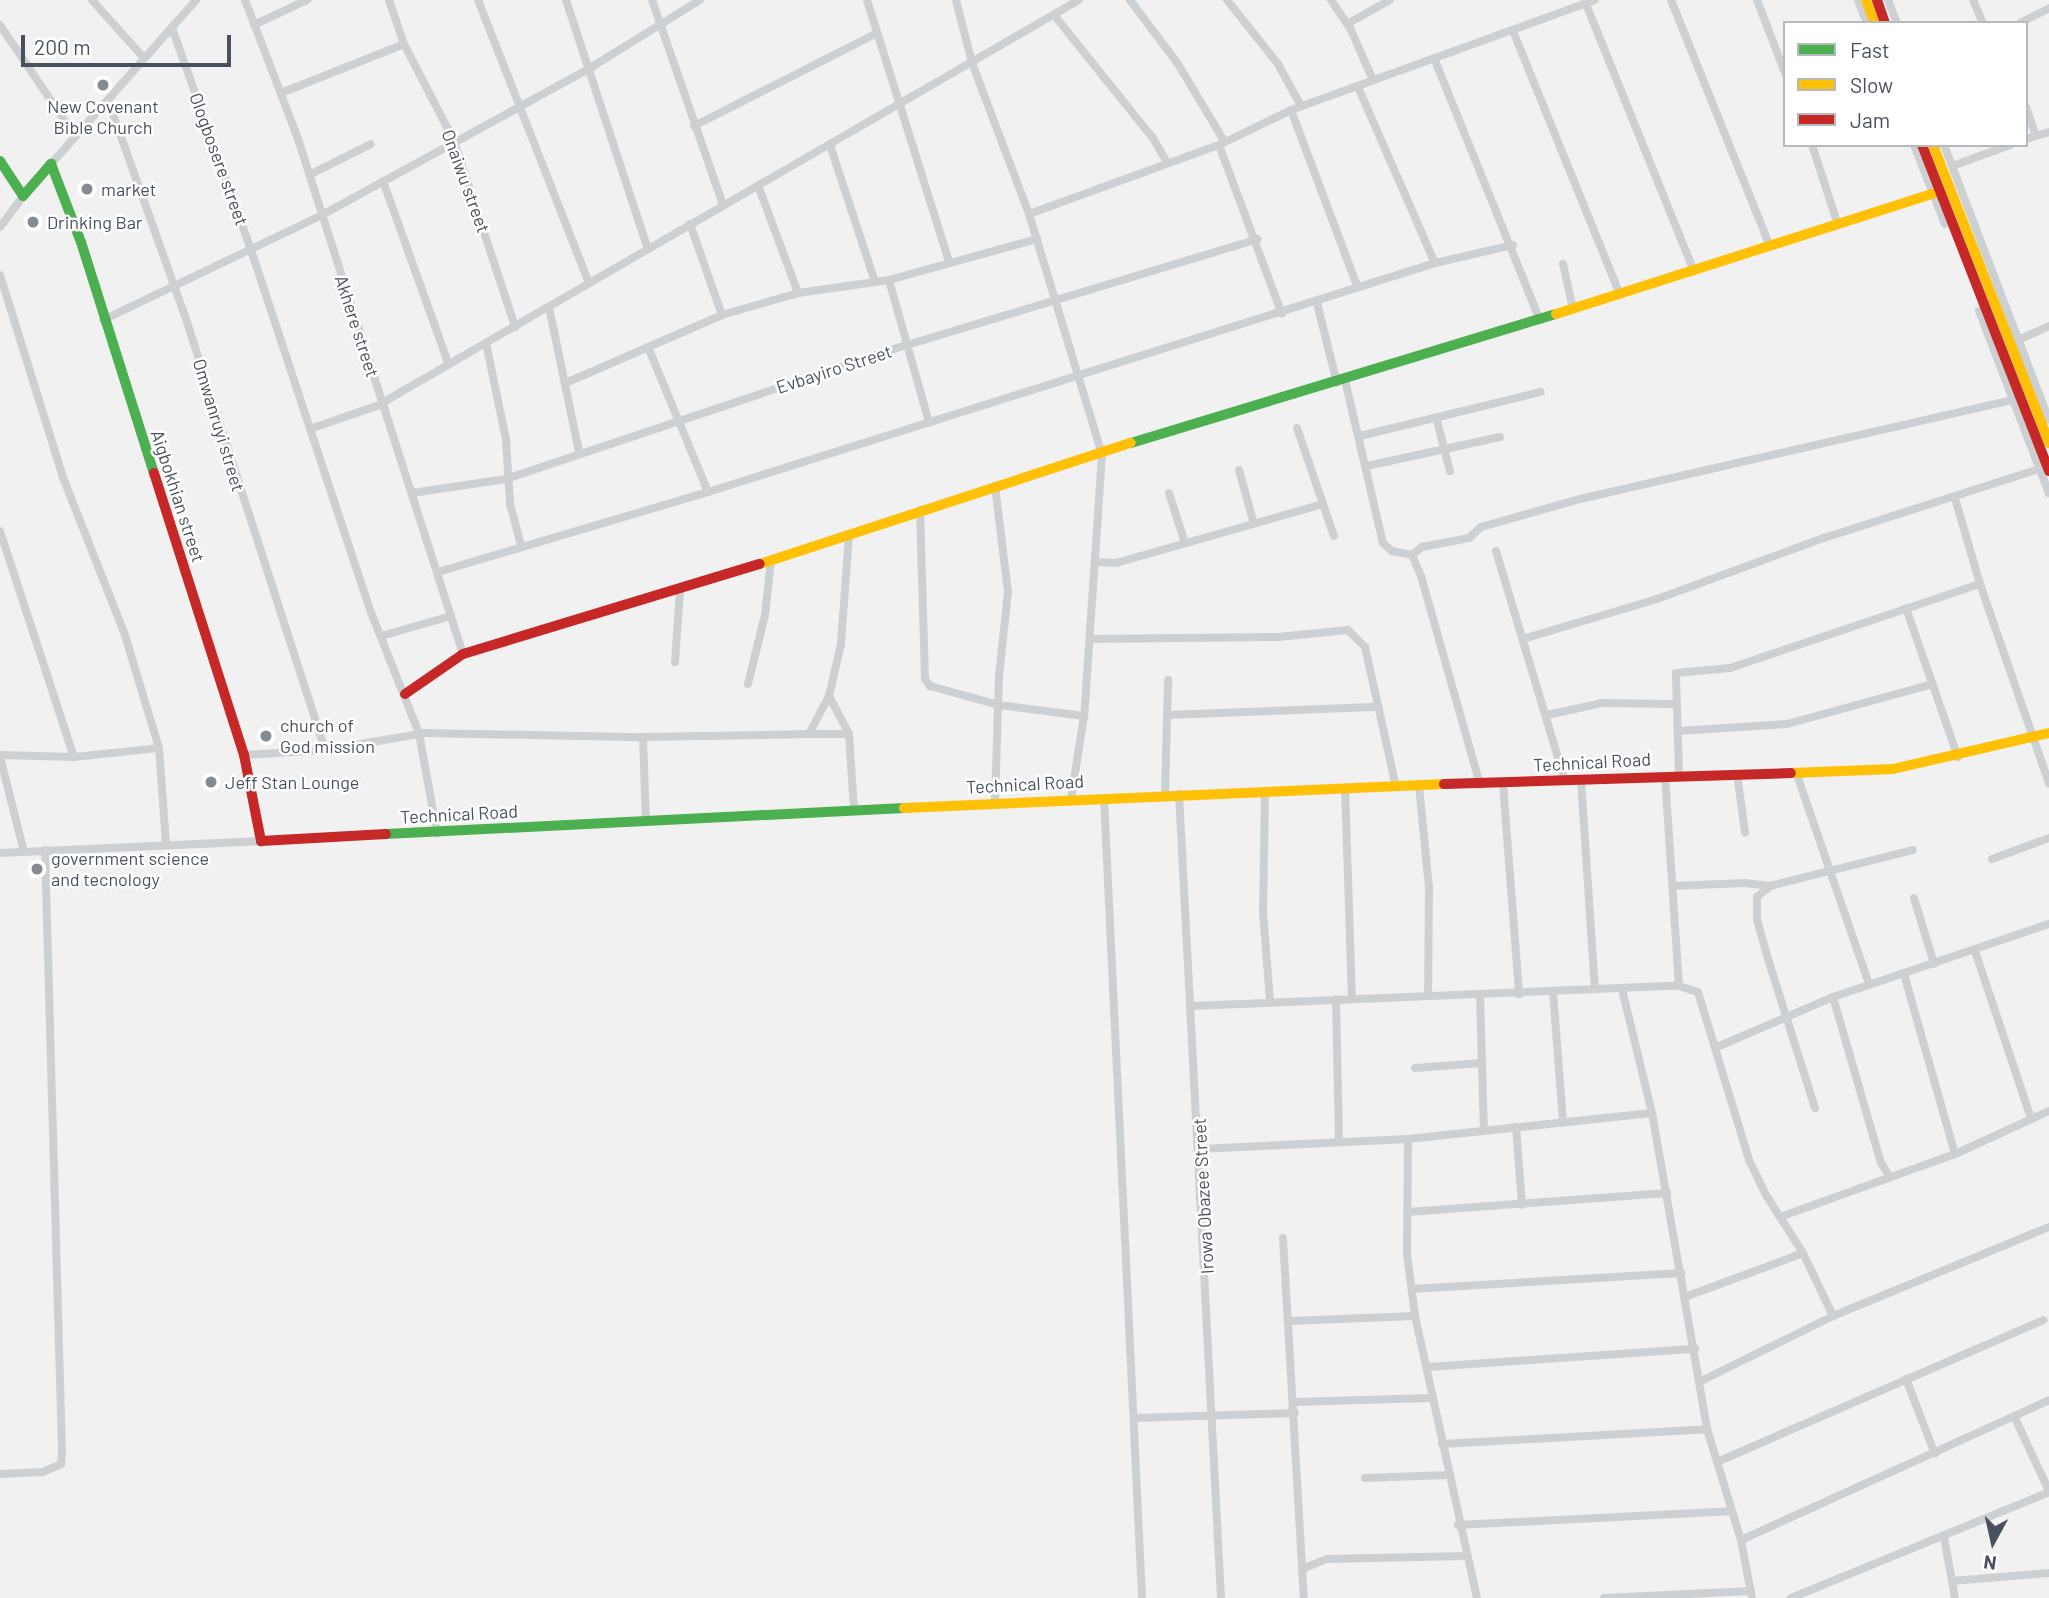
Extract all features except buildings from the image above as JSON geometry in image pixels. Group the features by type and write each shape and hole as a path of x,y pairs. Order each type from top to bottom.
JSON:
{"main road":[{"path":"1866,0 1874,21"},
{"path":"1877,0 1884,21"},
{"path":"1923,147 2044,470"},
{"path":"1934,147 2049,443"},
{"path":"0,161 23,195 51,164"},
{"name":"Aigbokhian street","path":"51,164 81,242 103,320 244,755 261,841"},
{"path":"405,694 464,654 680,591 995,486 1540,320 1933,194"},
{"name":"Technical Road","path":"261,841 1166,794 1893,769 1958,757 2049,733"}],"street":[{"path":"92,0 144,58"},
{"path":"51,164 196,0"},
{"name":"Akhere street","path":"245,0 309,175 464,654"},
{"path":"254,25 307,0"},
{"name":"Onaiwu street","path":"389,0 404,44 454,141 515,327"},
{"path":"478,0 517,108 589,283"},
{"path":"566,0 648,249"},
{"path":"652,0 723,205"},
{"path":"103,320 322,215 590,68 700,0"},
{"path":"867,0 949,261"},
{"path":"956,0 972,62 1029,214 1057,299 1102,455 1084,716 1071,799"},
{"path":"310,429 382,404 1079,0"},
{"path":"1130,0 1178,64 1221,143 1282,314"},
{"path":"1227,0 1278,64 1301,106"},
{"path":"1331,0 1348,24 1373,80"},
{"path":"1348,24 1390,0"},
{"path":"1029,214 1221,143 1301,106 1595,0"},
{"path":"1671,0 1770,246"},
{"path":"1757,0 1783,68"},
{"path":"1858,0 1866,21"},
{"path":"1888,0 1896,21"},
{"path":"1973,0 1982,21"},
{"path":"1586,4 1694,271"},
{"path":"2024,21 2049,8"},
{"path":"1054,15 1153,138 1167,162"},
{"path":"0,25 75,136"},
{"name":"Ologbosere street","path":"172,28 251,250 382,636 419,733 437,833"},
{"path":"1513,31 1620,294"},
{"path":"694,126 877,33"},
{"path":"281,93 404,44"},
{"path":"1434,58 1513,244 1540,320"},
{"path":"1359,87 1435,262"},
{"name":"Omwanruyi street","path":"108,100 173,286 325,750"},
{"path":"1291,110 1358,288"},
{"path":"2028,113 2036,136"},
{"path":"2028,138 2049,132"},
{"path":"309,175 372,144"},
{"path":"830,145 875,282"},
{"path":"1813,147 1838,225"},
{"path":"1915,147 2012,400 2044,470 2049,494"},
{"path":"1945,147 2049,420"},
{"path":"1952,166 2004,147"},
{"path":"383,181 449,365"},
{"path":"758,188 798,293"},
{"path":"0,227 23,195"},
{"path":"690,224 722,315"},
{"path":"568,382 722,315 798,293 889,280 949,261 1037,239"},
{"name":"Evbayiro Street","path":"412,493 506,479 579,452 907,345 1257,239"},
{"path":"438,572 521,545 708,492 1282,314 1435,262 1513,244"},
{"path":"1563,264 1573,309"},
{"path":"0,275 64,480 124,632 159,748 166,843"},
{"path":"889,280 929,422"},
{"path":"1317,303 1360,436 1384,543 1392,551 1412,555 1422,547 1469,538 1481,527 1580,499 2012,400"},
{"path":"549,307 568,382 579,452"},
{"path":"2018,340 2049,326"},
{"path":"486,344 506,440 506,479 521,545"},
{"path":"648,347 675,421 708,492"},
{"path":"1360,436 1541,392"},
{"path":"1436,417 1450,471"},
{"path":"1297,428 1334,536"},
{"path":"1367,466 1500,437"},
{"path":"1239,470 1254,524"},
{"path":"1523,639 1657,599 1824,538 2044,470"},
{"path":"995,486 1008,592 995,802"},
{"path":"1169,493 1185,543"},
{"path":"1955,498 1980,584 2049,783"},
{"path":"1095,562 1116,562 1324,504"},
{"path":"920,510 925,679 930,687 999,705 1084,716"},
{"path":"0,531 74,757"},
{"path":"808,734 828,696 841,644 849,534"},
{"path":"1496,551 1565,781"},
{"path":"1412,555 1448,661 1480,785"},
{"path":"748,684 765,615 771,561"},
{"path":"1679,776 1676,704 1678,672 1730,668 1980,584"},
{"path":"674,662 680,591"},
{"path":"1906,608 1958,757"},
{"path":"382,636 452,616"},
{"path":"1090,639 1278,637 1348,630 1366,646 1396,787"},
{"path":"1166,794 1168,680"},
{"path":"1678,731 1787,724 1933,684"},
{"path":"828,696 849,734 854,809"},
{"path":"1547,715 1602,703 1676,704"},
{"path":"1167,715 1380,707"},
{"path":"244,755 325,750 419,733 643,737 849,734"},
{"path":"643,737 646,822"},
{"path":"24,852 0,756 74,757 159,748"},
{"path":"1796,772 1869,984"},
{"path":"1737,774 1745,832"},
{"path":"1665,776 1679,986"},
{"path":"1581,780 1595,990"},
{"path":"1503,784 1519,994"},
{"path":"1419,786 1429,888 1428,996"},
{"path":"1345,788 1352,999"},
{"path":"1265,791 1263,912 1270,1001"},
{"name":"Irowa Obazee Street","path":"1179,794 1214,1414 1221,1598"},
{"path":"1104,798 1142,1598"},
{"path":"1992,859 2049,838"},
{"name":"Technical Road","path":"0,853 166,843 261,841"},
{"path":"0,1474 43,1472 61,1464 62,1452 44,850"},
{"path":"1673,886 1745,883 1770,886 1913,850"},
{"path":"1770,886 1757,897 1757,919 1815,1108"},
{"path":"1914,898 1934,964"},
{"path":"1717,1047 1833,997 1975,951 2049,923"},
{"path":"1975,951 2031,1118"},
{"path":"1904,974 1955,1154"},
{"path":"1192,1006 1428,996 1480,997 1679,986 1698,992 1717,1047 1749,1160 1780,1217 1803,1252 1833,1316"},
{"path":"1604,1598 1751,1595 1741,1540 1707,1429 1682,1273 1652,1113 1622,989"},
{"path":"1553,992 1563,1123"},
{"path":"1480,997 1484,1130"},
{"path":"1833,997 1881,1163 1889,1176"},
{"path":"1336,999 1339,1141"},
{"path":"1415,1068 1482,1063"},
{"path":"1780,1217 1955,1154 2049,1111"},
{"path":"1200,1149 1408,1139 1652,1113"},
{"path":"1516,1128 1522,1205"},
{"path":"1408,1139 1407,1254 1415,1316 1428,1367 1458,1525 1477,1598"},
{"path":"1408,1212 1667,1193"},
{"path":"1699,1382 1833,1316 2049,1227"},
{"path":"1283,1238 1304,1598"},
{"path":"1685,1297 1803,1252"},
{"path":"1412,1289 1682,1273"},
{"path":"1289,1321 1415,1316"},
{"path":"1717,1462 2043,1320"},
{"path":"1428,1367 1695,1349"},
{"path":"1906,1379 1935,1454"},
{"path":"1293,1402 1433,1398"},
{"path":"1741,1540 2049,1400"},
{"path":"1134,1418 1294,1412"},
{"path":"1791,1598 1944,1537 2049,1491 2014,1416"},
{"path":"1442,1444 1707,1429"},
{"path":"1365,1478 1448,1475"},
{"path":"1458,1525 1730,1511"},
{"path":"1944,1537 1955,1598"},
{"path":"1304,1565 1466,1556"},
{"path":"1952,1581 2049,1573"}],"traffic: fast":[{"path":"0,161 23,196 51,164 81,242 154,473"},
{"path":"1131,443 1556,314"},
{"path":"386,834 904,808"}],"traffic: slow":[{"path":"1866,0 1874,21"},
{"path":"1934,147 2049,443"},
{"path":"1556,314 1933,194"},
{"path":"760,564 1131,443"},
{"path":"1791,773 1893,769 2049,733"},
{"path":"904,808 1444,784"}],"traffic: jam":[{"path":"1877,0 1884,21"},
{"path":"1923,147 2049,471"},
{"path":"154,473 244,755 261,841 386,834"},
{"path":"405,694 463,654 760,564"},
{"path":"1444,784 1791,773"}],"place":[{"name":"New Covenant Bible Church","path":"103,85"},
{"name":"market","path":"87,189"},
{"name":"Drinking Bar","path":"33,222"},
{"name":"church of God mission","path":"266,736"},
{"name":"Jeff Stan Lounge","path":"211,782"},
{"name":"government science and tecnology","path":"37,869"}]}
